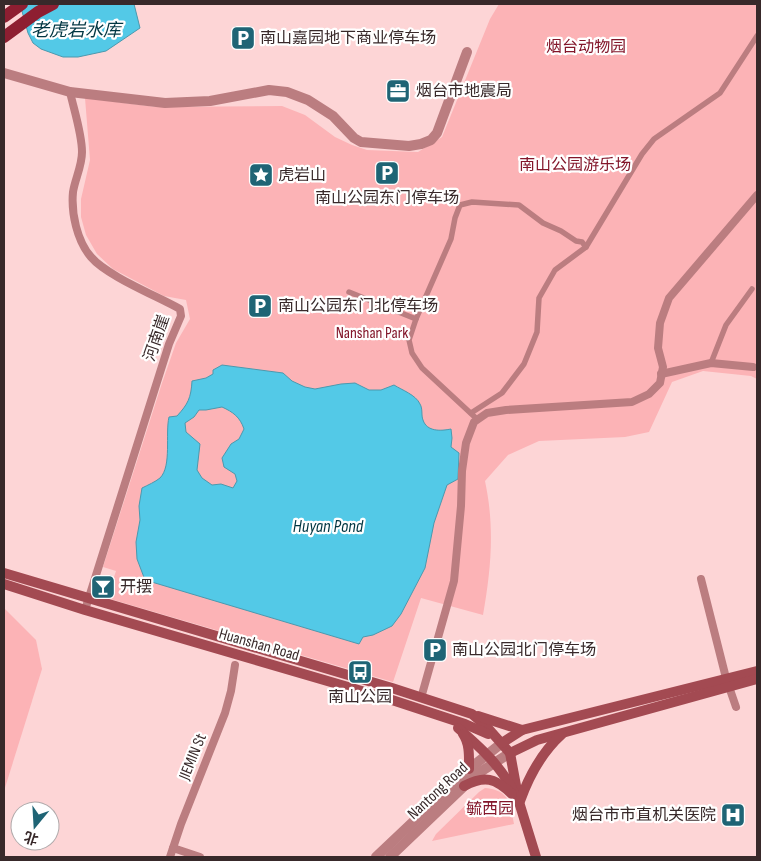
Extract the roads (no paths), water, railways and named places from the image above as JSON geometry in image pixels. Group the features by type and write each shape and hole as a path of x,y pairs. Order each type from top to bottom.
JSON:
{"main road":[{"path":"4,17 22,4"},
{"path":"4,36 38,12 53,4"},
{"name":"Huanshan Road","path":"4,573 522,730"},
{"name":"Huanshan Road","path":"4,584 85,610 389,699 479,729 502,742"},
{"path":"510,753 538,740 757,671"},
{"path":"502,742 522,730 727,682 757,679"},
{"path":"472,714 502,742 510,753 519,802 536,857"},
{"path":"448,719 491,757 507,778 519,802"},
{"path":"458,728 466,738 469,751 469,769"},
{"path":"519,802 528,780 540,760 563,732"},
{"path":"464,786 478,779 495,782 503,785 519,802"}],"street":[{"path":"471,413 502,393 524,364 537,332 539,298 555,270 586,247 637,162 654,139 720,93 757,36"},
{"path":"4,73 70,92 165,104 210,101 269,90 287,92 308,100 333,116 354,138 361,142 408,146 431,140 437,133 467,52"},
{"name":"河南崖","path":"70,92 82,151 80,171 73,192 76,223 80,238 91,257 108,271 180,308 181,316 169,344 85,610"},
{"path":"421,698 454,580 461,506 462,471 466,443 474,422 487,413 506,410 632,402 649,394 660,383 663,368 658,348 660,323 669,298 757,195"},
{"path":"478,420 422,368 412,353 409,340 416,318 451,239 455,218 460,205 472,202 519,205 543,223 561,231 576,241 582,242 586,247"},
{"path":"711,363 726,325 752,288"},
{"path":"349,292 416,318"},
{"path":"661,374 711,363 755,365"},
{"path":"701,579 727,682 736,706"},
{"name":"JIEMIN St","path":"170,857 225,713 235,665"},
{"path":"491,757 502,742"},
{"name":"Nantong Road","path":"376,857 469,769 491,757 510,753"},
{"name":"Nantong Road","path":"390,857 477,774 491,757"},
{"path":"173,848 200,857"}],"water":[{"name":"老虎岩水库","path":"20,4 134,4 140,28 106,51 78,57 63,57 41,49 33,43 28,33"},
{"name":"Huyan Pond","path":"222,365 283,373 292,381 315,389 355,383 369,390 381,390 394,385 412,395 418,401 423,420 428,427 439,430 451,429 451,447 459,453 458,479 447,485 434,523 425,568 401,614 392,626 373,635 363,637 359,644 145,580 137,559 136,542 140,520 139,506 142,488 160,478 164,473 167,458 169,417 177,416 186,404 190,396 192,381 206,378 213,374 213,370","holes":["222,407 233,413 244,429 239,439 231,444 222,458 224,467 235,474 237,481 233,488 221,484 212,485 202,478 197,470 200,444 186,432 185,423 194,417 199,410"]}],"place":[{"name":"南山嘉园地下商业停车场","path":"243,38"},
{"name":"烟台市地震局","path":"398,91"},
{"name":"南山公园东门停车场","path":"387,173"},
{"name":"虎岩山","path":"261,175"},
{"name":"南山公园东门北停车场","path":"260,306"},
{"name":"开摆","path":"103,587"},
{"name":"南山公园北门停车场","path":"435,650"},
{"name":"南山公园","path":"360,672"},
{"name":"烟台市市直机关医院","path":"733,815"}],"park label":[{"name":"烟台动物园","path":"586,47"},
{"name":"南山公园游乐场","path":"575,165"},
{"name":"Nanshan Park","path":"372,333"},
{"name":"毓西园","path":"490,809"}]}
